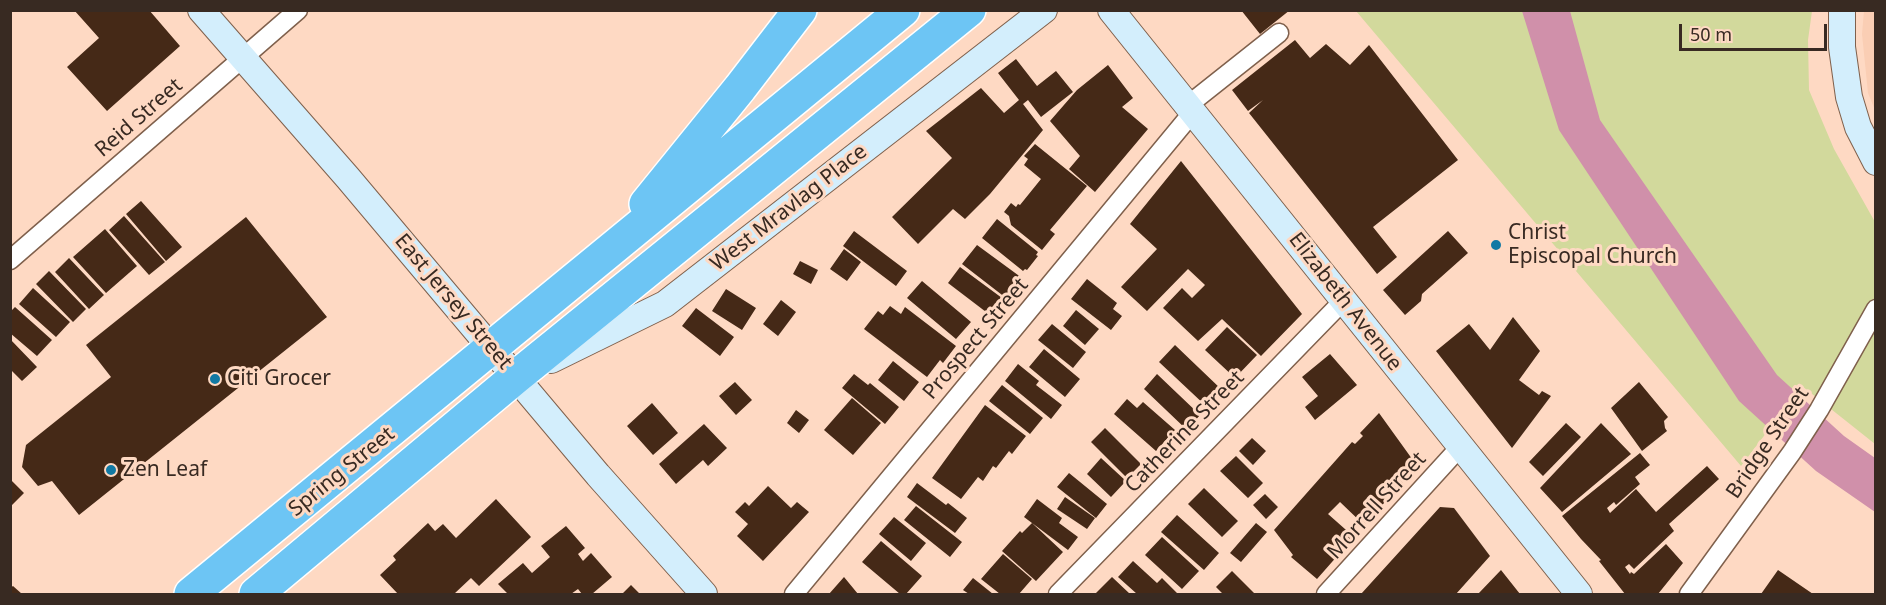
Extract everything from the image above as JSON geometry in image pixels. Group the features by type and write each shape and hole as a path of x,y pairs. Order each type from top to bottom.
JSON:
{"highway":[{"path":"598,262 734,97 800,10"},
{"path":"598,262 903,10"},
{"name":"Spring Street","path":"256,594 516,377 969,10"},
{"name":"Spring Street","path":"191,594 598,262"}],"street":[{"name":"East Jersey Street","path":"201,10 348,178 598,474 704,594"},
{"name":"Reid Street","path":"10,260 298,10"},
{"name":"West Mravlag Place","path":"516,377 665,304 1044,10"},
{"name":"Elizabeth Avenue","path":"1111,10 1579,594"},
{"path":"1842,10 1842,47 1849,97 1858,127 1875,162"},
{"name":"Prospect Street","path":"794,594 1190,109 1279,33"},
{"name":"Catherine Street","path":"1058,594 1344,300"},
{"name":"Bridge Street","path":"1689,594 1792,452 1819,410 1875,309"},
{"name":"Morrell Street","path":"1326,594 1460,447"}],"shaded area":[{"path":"1522,11 1570,11 1600,120 1777,375 1844,436 1875,458 1875,512 1816,471 1739,401 1559,130"},
{"path":"1864,11 1875,11 1875,110 1868,93 1862,34"}],"green space":[{"path":"1356,11 1812,11 1808,40 1809,90 1834,149 1875,222 1875,444 1802,386 1741,466"}],"building":[{"path":"74,10 149,10 180,46 107,111 67,67 99,38"},
{"path":"1241,10 1290,10 1260,34"},
{"path":"1295,40 1310,58 1326,44 1350,65 1369,45 1458,160 1373,227 1397,257 1377,274 1249,113 1263,100 1248,111 1232,90"},
{"path":"1016,59 1037,86 1056,71 1073,92 1041,117 1028,100 1023,104 1043,130 990,194 965,219 953,209 918,244 892,217 952,158 926,131 981,88 1004,113 1019,100 998,73"},
{"path":"1108,65 1133,98 1122,107 1148,129 1095,192 1069,169 1080,156 1050,121 1077,90"},
{"path":"1035,144 1087,186 1050,230 1055,234 1042,250 1011,225 1009,216 1004,212 1011,203 1016,207 1020,205 1041,179 1024,165 1028,159 1024,156"},
{"path":"1181,161 1302,314 1261,356 1222,319 1198,341 1163,308 1182,288 1192,298 1205,285 1188,269 1147,311 1121,287 1157,249 1130,224"},
{"path":"141,201 182,247 166,261 126,214"},
{"path":"124,216 165,262 149,275 109,230"},
{"path":"246,217 327,317 79,515 52,481 38,486 22,467 26,445 111,377 86,345"},
{"path":"997,219 1038,252 1036,255 1038,256 1027,270 1023,271 982,238"},
{"path":"105,229 137,266 106,293 73,257"},
{"path":"854,231 907,271 896,286 843,246"},
{"path":"1448,231 1468,253 1422,294 1421,301 1405,315 1383,290"},
{"path":"977,245 1022,278 1006,298 962,264"},
{"path":"844,249 861,262 847,281 830,269"},
{"path":"69,258 104,295 89,309 55,272"},
{"path":"800,261 818,270 811,284 793,274"},
{"path":"960,267 1002,298 990,315 948,283"},
{"path":"49,271 86,309 73,322 36,284"},
{"path":"1087,279 1117,303 1113,309 1122,316 1111,330 1071,299"},
{"path":"922,281 971,322 956,339 907,298"},
{"path":"33,288 70,322 56,337 19,304"},
{"path":"726,289 756,308 742,330 712,311"},
{"path":"781,300 796,312 778,336 763,324"},
{"path":"890,306 901,314 905,307 956,346 943,363 940,360 927,377 864,329 878,311 883,315"},
{"path":"15,307 52,340 37,356 10,333 10,312"},
{"path":"696,308 734,337 720,356 682,326"},
{"path":"1076,310 1099,329 1085,345 1063,326"},
{"path":"1513,317 1540,351 1519,380 1539,395 1542,391 1551,396 1512,448 1436,351 1469,324 1490,350"},
{"path":"1052,324 1086,352 1073,368 1038,340"},
{"path":"1227,327 1257,355 1235,378 1205,350"},
{"path":"10,339 37,367 22,381 10,369"},
{"path":"1175,345 1222,390 1207,407 1159,362"},
{"path":"1044,349 1080,379 1065,397 1029,367"},
{"path":"1330,354 1357,385 1315,420 1305,407 1318,396 1302,377"},
{"path":"893,361 919,382 904,401 878,380"},
{"path":"1018,364 1039,381 1036,385 1062,405 1051,419 1005,381"},
{"path":"854,374 868,385 870,383 899,407 885,424 842,388"},
{"path":"1157,374 1200,415 1187,430 1144,389"},
{"path":"735,382 752,400 736,415 719,396"},
{"path":"1639,382 1668,417 1664,421 1667,431 1642,451 1611,408"},
{"path":"1002,385 1043,418 1030,434 989,401"},
{"path":"852,398 881,423 853,455 824,430"},
{"path":"1127,399 1137,408 1143,402 1175,430 1156,451 1114,414"},
{"path":"652,403 678,433 653,455 627,426"},
{"path":"985,405 1026,436 1012,454 1009,451 996,468 993,466 983,481 978,477 961,499 932,478"},
{"path":"796,410 809,420 799,433 787,423"},
{"path":"1379,413 1415,463 1415,469 1364,525 1340,502 1328,514 1354,537 1317,579 1291,557 1293,555 1274,530 1352,442 1355,444 1363,436 1360,433"},
{"path":"1566,423 1581,437 1543,476 1529,462"},
{"path":"1601,423 1631,454 1562,512 1540,488"},
{"path":"704,424 727,448 708,466 703,460 676,484 659,464"},
{"path":"1105,428 1141,464 1127,478 1091,442"},
{"path":"1252,438 1266,451 1253,465 1239,451"},
{"path":"1640,453 1650,465 1635,477 1640,484 1616,505 1614,502 1607,508 1610,513 1636,489 1656,512 1707,466 1719,479 1669,524 1674,531 1634,569 1629,564 1625,567 1630,574 1631,572 1634,574 1666,544 1683,563 1658,594 1625,594 1599,561 1601,560 1562,516"},
{"path":"1236,456 1263,483 1248,498 1220,471"},
{"path":"1101,458 1126,481 1111,497 1087,474"},
{"path":"1069,473 1107,504 1096,518 1057,487"},
{"path":"10,479 24,493 10,507"},
{"path":"917,483 967,518 955,533 907,497"},
{"path":"768,486 791,508 797,502 809,512 763,561 737,536 748,524 735,512 745,502 749,506"},
{"path":"1204,488 1238,521 1222,537 1188,504"},
{"path":"1265,494 1278,507 1266,519 1253,505"},
{"path":"1065,497 1095,518 1087,529 1057,509"},
{"path":"496,499 531,537 479,586 471,578 454,594 398,594 380,575 396,560 393,556 428,523 435,531 443,524 456,538"},
{"path":"1037,499 1062,518 1059,523 1078,537 1068,550 1024,517"},
{"path":"916,506 962,542 950,557 904,520"},
{"path":"1440,507 1454,508 1490,556 1456,594 1361,594"},
{"path":"1177,515 1219,553 1204,570 1161,532"},
{"path":"894,517 926,543 911,561 879,534"},
{"path":"1032,523 1063,552 1036,581 1002,551 1020,531 1022,533"},
{"path":"1256,523 1267,532 1241,562 1230,553"},
{"path":"566,526 585,548 578,554 583,561 591,553 612,577 592,594 582,594 578,589 571,594 508,594 498,584 523,563 532,573 550,557 541,546"},
{"path":"1162,537 1199,571 1182,589 1145,555"},
{"path":"881,541 922,576 906,594 900,594 862,562"},
{"path":"1003,554 1032,579 1019,594 1000,594 981,579"},
{"path":"1133,561 1157,583 1162,578 1177,593 1137,594 1118,577"},
{"path":"1501,570 1520,594 1478,594"},
{"path":"1778,570 1813,594 1761,594"},
{"path":"1232,571 1255,594 1223,594 1216,587"},
{"path":"844,577 858,594 829,594"},
{"path":"1112,577 1130,594 1096,593"},
{"path":"973,578 993,594 969,594 963,590"},
{"path":"631,585 640,594 622,594"},
{"path":"13,586 22,594 10,594 10,588"}],"place":[{"name":"Christ Episcopal Church","path":"1496,245"},
{"name":"Citi Grocer","path":"215,379"},
{"name":"Zen Leaf","path":"111,470"}]}
